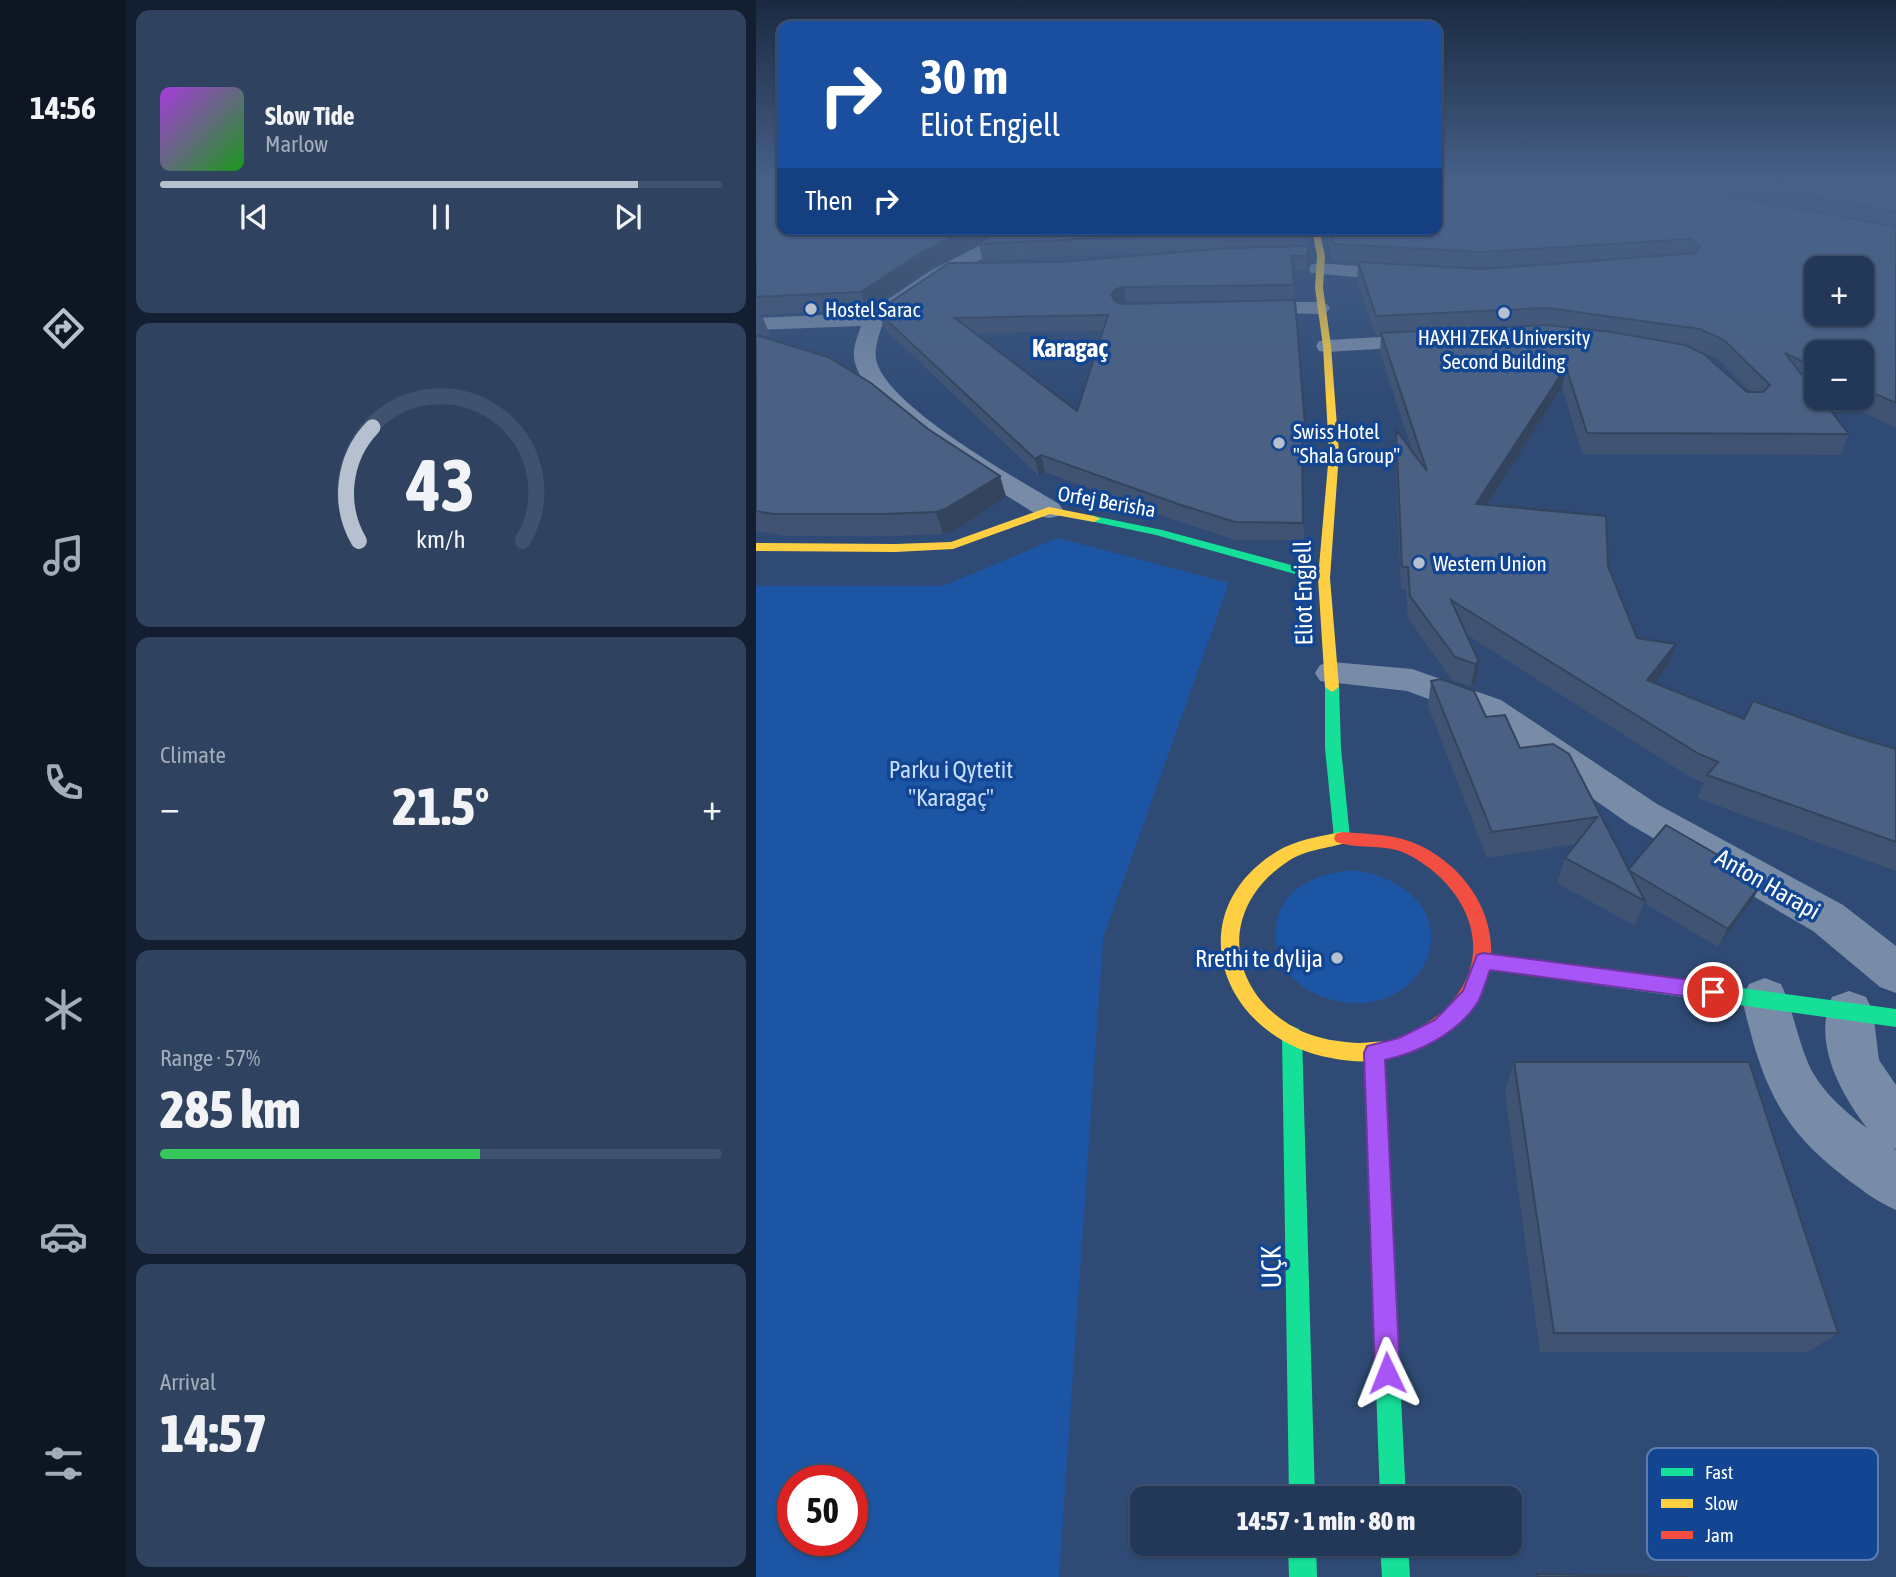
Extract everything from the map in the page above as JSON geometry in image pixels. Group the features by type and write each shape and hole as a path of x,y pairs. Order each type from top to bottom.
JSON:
{"main road":[{"name":"Eliot Engjell","path":"1315,258 1327,346 1334,453 1324,578 1332,673 1333,748 1342,838"},
{"name":"Orfej Berisha","path":"756,547 895,548 953,545 1049,510 1158,532 1324,578"},
{"path":"1342,838 1379,840 1414,851 1445,870 1469,896 1482,926 1483,961 1470,996 1442,1026 1401,1046 1374,1053 1355,1053 1308,1043 1268,1021 1242,990 1230,954 1233,917 1246,889 1275,862 1307,846 1342,838"},
{"path":"1483,961 1896,1018"},
{"name":"UÇK","path":"1292,1035 1302,1486"},
{"path":"1374,1053 1392,1486"},
{"path":"1303,1556 1303,1577"},
{"path":"1395,1556 1396,1577"}],"street":[{"path":"759,337 873,319 946,270 972,257"},
{"path":"1315,258 1432,276"},
{"path":"946,270 985,270"},
{"path":"1219,308 1321,308"},
{"path":"871,379 864,358 873,319"},
{"path":"1327,346 1462,338"},
{"path":"847,370 871,379 896,404 959,453 1049,510"},
{"name":"Anton Harapi","path":"1332,673 1412,680 1488,708 1643,814 1828,918 1896,973"},
{"path":"1765,999 1783,1062 1800,1097 1834,1135 1896,1183"},
{"path":"1849,1012 1850,1049 1871,1097 1896,1124"}],"green space":[{"name":"Parku i Qytetit \"Karagaç\"","path":"1058,538 1229,583 1103,938 1059,1577 756,1577 756,586 943,586"},
{"path":"1354,870 1395,884 1420,904 1431,929 1429,954 1416,977 1395,994 1366,1003 1333,1000 1301,985 1284,965 1278,953 1276,939 1279,913 1295,890 1319,877"}],"building":[{"path":"756,257 915,257 861,292 756,297"},
{"path":"1126,257 1292,257 1294,285 1124,287 1116,289 1111,295 1116,302 1124,304 1295,300 1306,438 1302,439 1303,523 1235,522 1041,455 1035,459 879,313 880,309 949,263 1061,262","holes":["1108,315 1077,411 955,318"]},
{"path":"1647,257 1804,257 1804,326 1874,326 1874,257 1896,257 1896,403 1874,393 1874,340 1804,340 1804,362 1785,353 1804,378 1804,410 1830,410 1849,434 1587,433 1566,367 1476,504 1606,516 1608,566 1637,638 1676,644 1647,680 1744,719 1753,701 1896,749 1896,842 1707,775 1718,762 1699,754 1451,600 1479,662 1475,664 1455,657 1410,596 1408,567 1402,567 1396,430 1427,471 1381,333 1547,325 1611,332 1685,345 1704,354 1747,392 1763,392 1770,385 1724,340 1700,329 1547,308 1376,316 1358,262 1483,269"},
{"path":"756,335 828,357 871,383 928,429 1000,476 936,512 773,514 756,511"},
{"path":"1441,679 1474,691 1486,717 1505,715 1520,748 1553,744 1569,754 1645,901 1565,858 1597,817 1492,832 1431,681"},
{"path":"1666,825 1763,881 1728,929 1628,870"},
{"path":"1514,1062 1749,1062 1838,1333 1554,1333"},
{"path":"1537,1574 1688,1577 1537,1577"}],"traffic: fast":[{"path":"1094,519 1158,532 1324,578"},
{"path":"1332,687 1333,748 1342,838"},
{"path":"1484,961 1896,1018"},
{"path":"1292,1035 1302,1486"},
{"path":"1374,1053 1392,1486"},
{"path":"1302,1556 1303,1577"},
{"path":"1395,1556 1396,1577"}],"traffic: slow":[{"path":"1321,257 1319,288 1327,346 1334,453 1324,578 1332,687"},
{"path":"756,547 895,548 953,545 1049,510 1094,519"},
{"path":"1342,838 1295,850 1260,873 1245,893 1235,915 1230,938 1231,961 1238,984 1251,1005 1284,1032 1312,1044 1342,1051 1388,1050"}],"traffic: jam":[{"path":"1342,838 1389,843 1416,851 1449,873 1471,900 1482,929 1482,959 1472,988 1453,1014 1425,1036 1388,1050"}],"place":[{"name":"Hostel Sarac","path":"811,309"},
{"name":"HAXHI ZEKA University Second Building","path":"1504,313"},
{"name":"Swiss Hotel \"Shala Group\"","path":"1279,443"},
{"name":"Western Union","path":"1419,563"},
{"name":"Rrethi te dylija","path":"1337,958"}],"district":[{"name":"Karagaç","path":"1070,348"}],"route":[{"path":"1387,1373 1374,1053 1401,1046 1442,1026 1470,996 1483,961 1713,992"}]}
